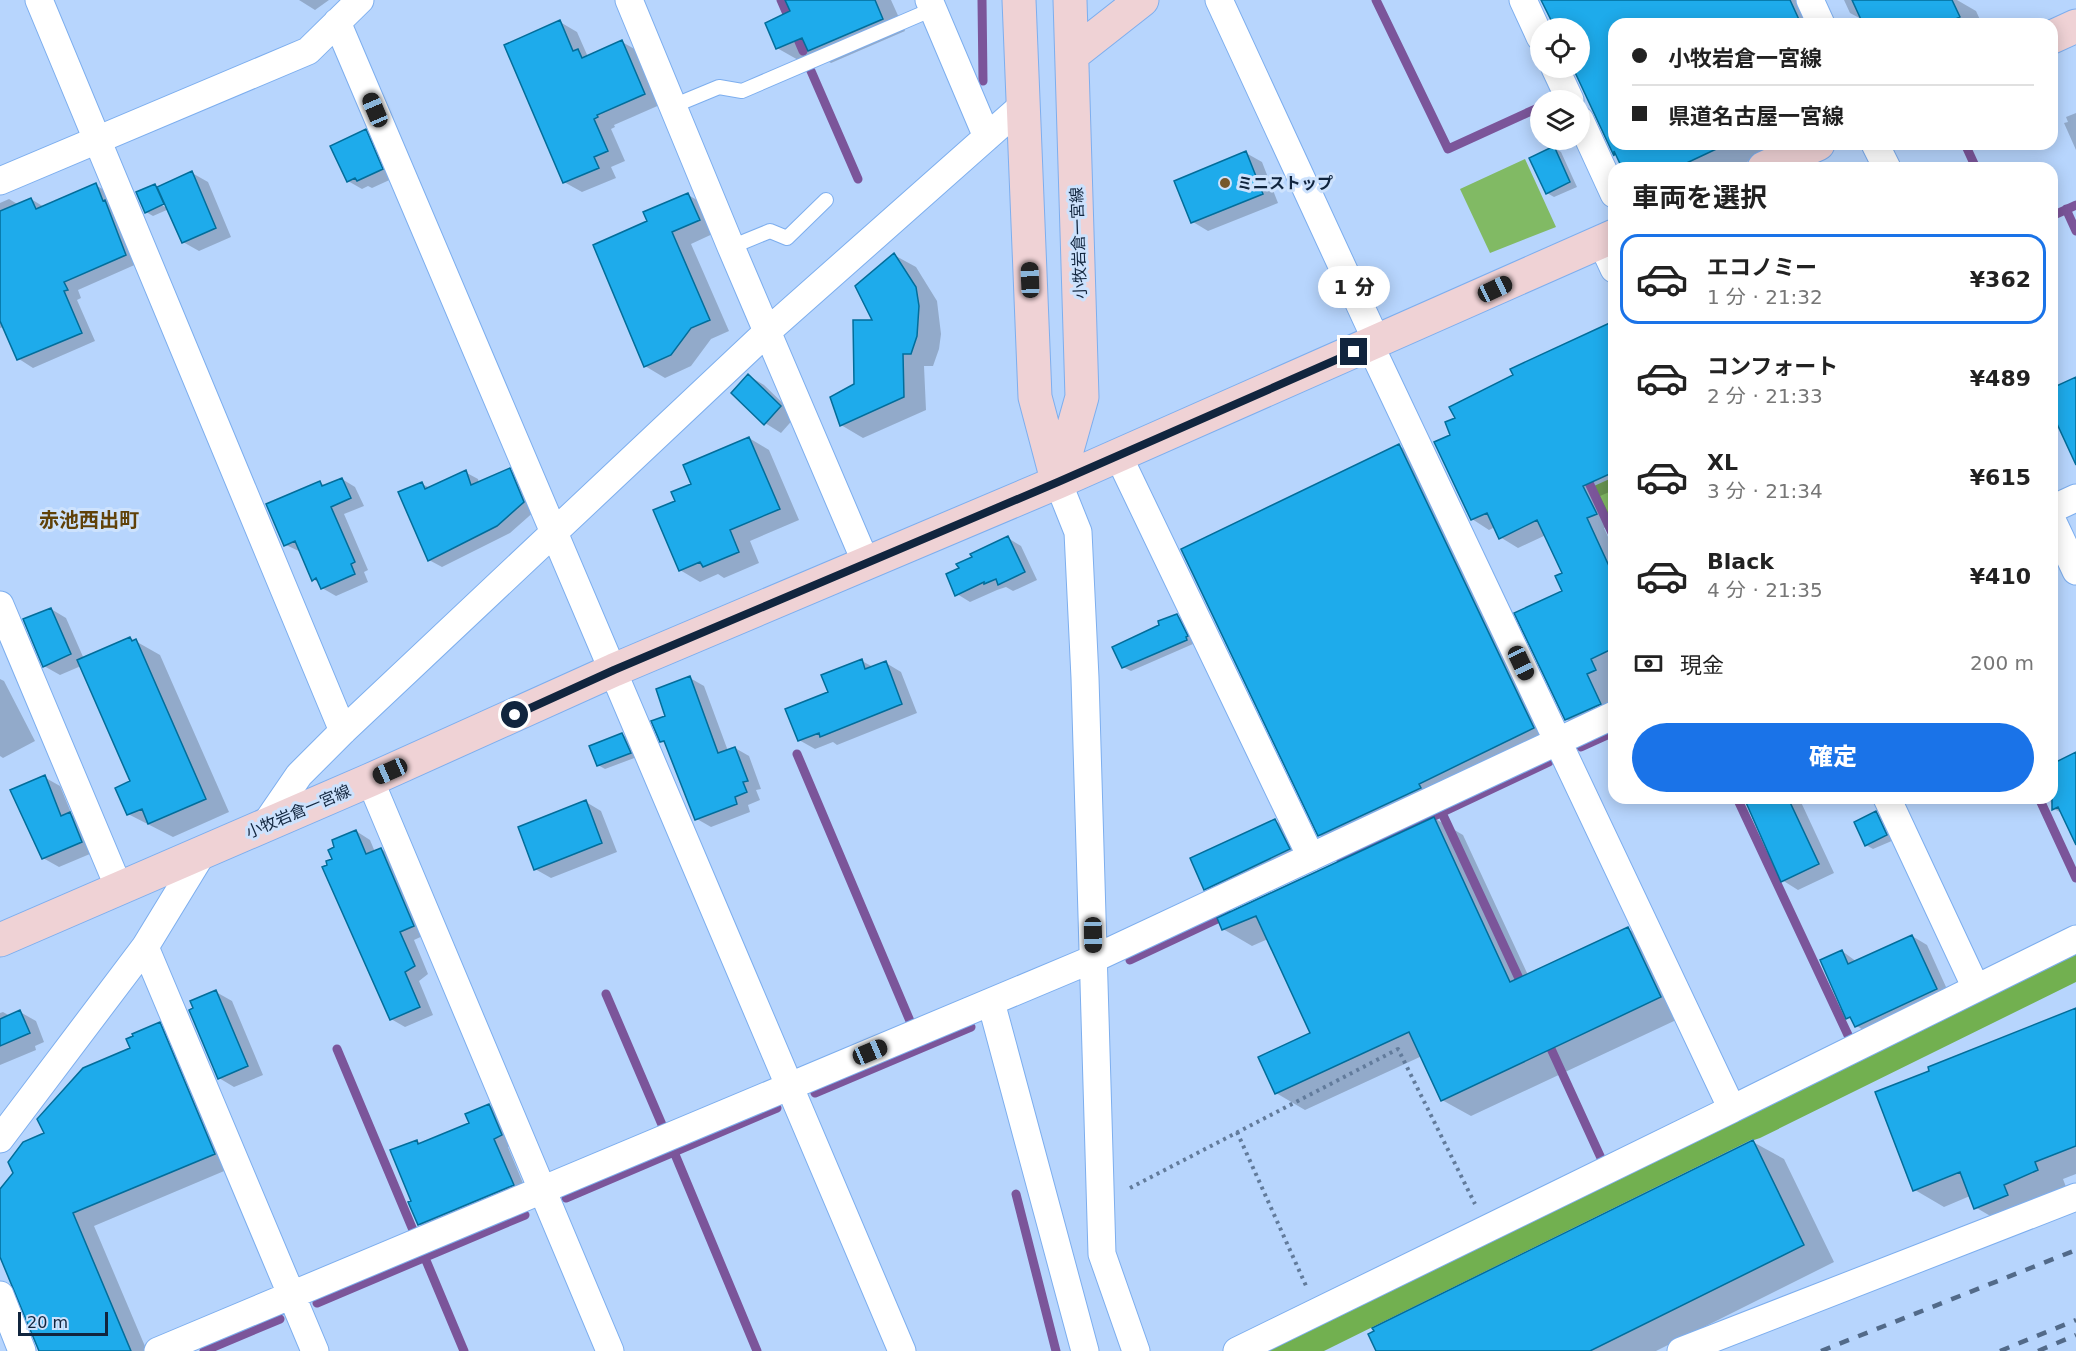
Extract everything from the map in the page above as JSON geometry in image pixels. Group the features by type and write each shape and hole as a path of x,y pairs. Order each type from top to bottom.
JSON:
{"main road":[{"path":"1019,0 1035,397 1058,482 1374,343 1608,249"},
{"name":"小牧岩倉一宮線","path":"0,940 369,780 614,670 1058,482 1082,397 1070,0"},
{"path":"1072,55 1142,0"},
{"path":"2058,34 2076,26"},
{"path":"1778,162 1804,150"}],"street":[{"path":"39,0 343,731"},
{"path":"0,181 308,51 360,0"},
{"path":"629,0 866,564"},
{"path":"1219,0 1558,741 1732,1109"},
{"path":"1523,0 1531,18"},
{"path":"1810,0 1818,18"},
{"path":"931,5 987,137"},
{"path":"337,22 902,1351"},
{"path":"264,826 299,775 343,731 768,331 1023,105"},
{"path":"1590,142 1608,181"},
{"path":"1118,455 1311,856"},
{"path":"1058,482 1078,532 1102,1254 1136,1351"},
{"path":"2058,506 2076,498"},
{"path":"2058,533 2076,571"},
{"path":"0,605 118,888"},
{"path":"158,1351 1093,959 1608,718"},
{"path":"369,780 610,1351"},
{"path":"1890,804 1976,988"},
{"path":"0,1139 145,947 203,852"},
{"path":"1237,1351 2076,939"},
{"path":"145,947 315,1351"},
{"path":"991,1002 1085,1351"},
{"path":"1681,1351 2076,1197"},
{"path":"0,1295 22,1351"}],"lane":[{"path":"673,106 719,87 742,91 931,5"},
{"path":"731,247 770,231 787,238 826,200"}],"path":[{"path":"1101,1203 1398,1049 1487,1229"},
{"path":"1237,1132 1318,1312"}],"green space":[{"path":"1525,159 1556,227 1490,253 1460,189"},
{"path":"1608,480 1608,515 1594,486"},
{"path":"2076,947 2076,982 1760,1138 1753,1139 1324,1351 1257,1351"}],"building":[{"path":"785,0 875,0 883,19 808,51 802,38 776,49 765,23 790,11"},
{"path":"1541,0 1790,0 1798,18 1608,18 1608,143 1590,104 1590,90 1583,90 1578,78 1590,78 1590,18 1550,18"},
{"path":"1852,0 1952,0 1960,17 1958,18 1860,18"},
{"path":"560,20 573,51 578,49 582,58 622,40 645,94 597,115 598,117 594,119 608,151 594,157 599,168 563,183 504,45"},
{"path":"366,129 383,169 357,181 355,178 347,182 330,146"},
{"path":"1546,150 1556,150 1570,182 1546,194 1529,158"},
{"path":"1611,150 1714,150 1689,162 1619,162 1614,151 1614,156"},
{"path":"1246,151 1263,194 1191,223 1174,181"},
{"path":"192,171 216,228 182,243 157,187"},
{"path":"96,183 126,255 64,282 68,290 64,291 82,333 17,360 0,321 0,211 31,198 36,209"},
{"path":"155,184 164,204 145,213 136,192"},
{"path":"688,193 700,220 672,232 710,320 691,328 671,355 644,367 593,245 647,221 643,212"},
{"path":"894,253 916,287 919,306 917,336 911,354 903,354 904,397 840,426 830,397 854,384 853,320 872,320 855,286"},
{"path":"1608,324 1608,475 1583,486 1597,514 1587,518 1608,564 1608,651 1591,659 1596,670 1587,674 1601,704 1565,720 1514,613 1562,591 1555,576 1562,573 1537,520 1499,539 1487,513 1471,520 1434,442 1450,435 1445,422 1455,418 1449,407 1513,375 1510,369"},
{"path":"748,374 781,406 764,425 731,393"},
{"path":"2076,377 2076,465 2058,426 2058,385"},
{"path":"749,437 780,509 730,530 739,552 703,567 700,562 679,571 653,510 675,501 671,492 691,484 683,465"},
{"path":"1399,444 1534,728 1419,784 1421,788 1318,836 1181,549"},
{"path":"510,468 524,502 497,526 428,561 398,492 422,482 425,489 466,470 471,485"},
{"path":"342,478 351,498 331,507 355,562 351,564 355,574 321,589 316,578 312,581 295,541 284,546 266,504 320,481 322,486"},
{"path":"1008,536 1025,572 998,585 996,579 984,584 984,582 955,596 946,574 959,568 956,564 972,557 970,554"},
{"path":"51,608 71,654 43,667 23,619"},
{"path":"1177,614 1188,636 1187,640 1122,668 1112,647 1159,625 1158,621"},
{"path":"130,637 132,641 136,639 206,799 148,824 142,809 127,815 115,788 130,781 77,660"},
{"path":"862,659 865,669 886,661 902,704 820,737 819,733 798,741 785,709 828,692 821,675"},
{"path":"690,676 718,753 735,747 748,781 743,782 747,792 735,797 737,804 695,820 664,741 660,742 651,721 665,716 656,689"},
{"path":"622,733 631,753 597,766 589,746"},
{"path":"2076,752 2076,845 2058,807 2052,810 2052,804 2058,804 2058,761"},
{"path":"45,775 61,816 70,812 82,842 42,859 10,790"},
{"path":"586,800 602,843 534,870 518,827"},
{"path":"1747,804 1791,804 1819,864 1781,882"},
{"path":"1876,811 1887,835 1865,846 1854,822"},
{"path":"1434,817 1510,982 1628,927 1661,997 1441,1101 1409,1032 1275,1094 1258,1057 1310,1033 1256,916 1222,930 1217,918"},
{"path":"1275,819 1290,849 1204,890 1190,858"},
{"path":"356,830 366,854 381,848 414,926 400,932 415,966 405,972 420,1007 390,1020 322,867 327,865 326,861 332,859 328,850 334,847 332,840"},
{"path":"1912,935 1937,989 1855,1027 1850,1017 1846,1019 1820,960 1842,950 1848,964"},
{"path":"216,990 248,1066 218,1079 189,1010 193,1008 190,1001"},
{"path":"2076,1008 2076,1146 2035,1162 2038,1170 2004,1185 2008,1195 1974,1209 1960,1172 1913,1191 1875,1092 1929,1071 1928,1067"},
{"path":"20,1010 30,1033 0,1046 0,1019"},
{"path":"160,1022 215,1154 73,1213 131,1351 39,1351 0,1257 0,1189 13,1173 8,1162 23,1142 44,1133 37,1119 83,1068 130,1048 126,1039"},
{"path":"489,1104 502,1135 494,1139 514,1185 418,1225 408,1202 411,1201 390,1150 417,1140 418,1144 469,1123 465,1114"},
{"path":"1753,1140 1804,1245 1590,1351 1376,1351 1368,1334 1374,1331 1372,1328"}],"waterway":[{"path":"781,0 803,51"},
{"path":"982,0 983,81"},
{"path":"1376,0 1448,149 1530,112"},
{"path":"811,71 858,179"},
{"path":"1968,150 1973,162"},
{"path":"2058,213 2076,205"},
{"path":"2066,209 2076,231"},
{"path":"1585,474 1608,524"},
{"path":"1581,747 1608,735"},
{"path":"797,754 910,1021"},
{"path":"1341,860 1549,762"},
{"path":"1740,804 1848,1035"},
{"path":"2042,804 2076,878"},
{"path":"1442,813 1523,987"},
{"path":"1130,960 1228,914"},
{"path":"606,994 663,1127"},
{"path":"815,1093 971,1027"},
{"path":"1547,1040 1601,1158"},
{"path":"337,1049 413,1230"},
{"path":"566,1198 777,1108"},
{"path":"674,1152 757,1351"},
{"path":"1016,1194 1056,1351"},
{"path":"317,1303 525,1215"},
{"path":"425,1258 464,1351"},
{"path":"204,1351 280,1319"}],"railway":[{"path":"1821,1351 2076,1250"},
{"path":"2000,1351 2076,1320"},
{"path":"2038,1351 2076,1335"}],"place":[{"name":"ミニストップ","path":"1225,183"}],"district":[{"name":"赤池西出町","path":"89,520"}],"route":[{"path":"515,715 614,670 1058,482 1354,352"}]}
